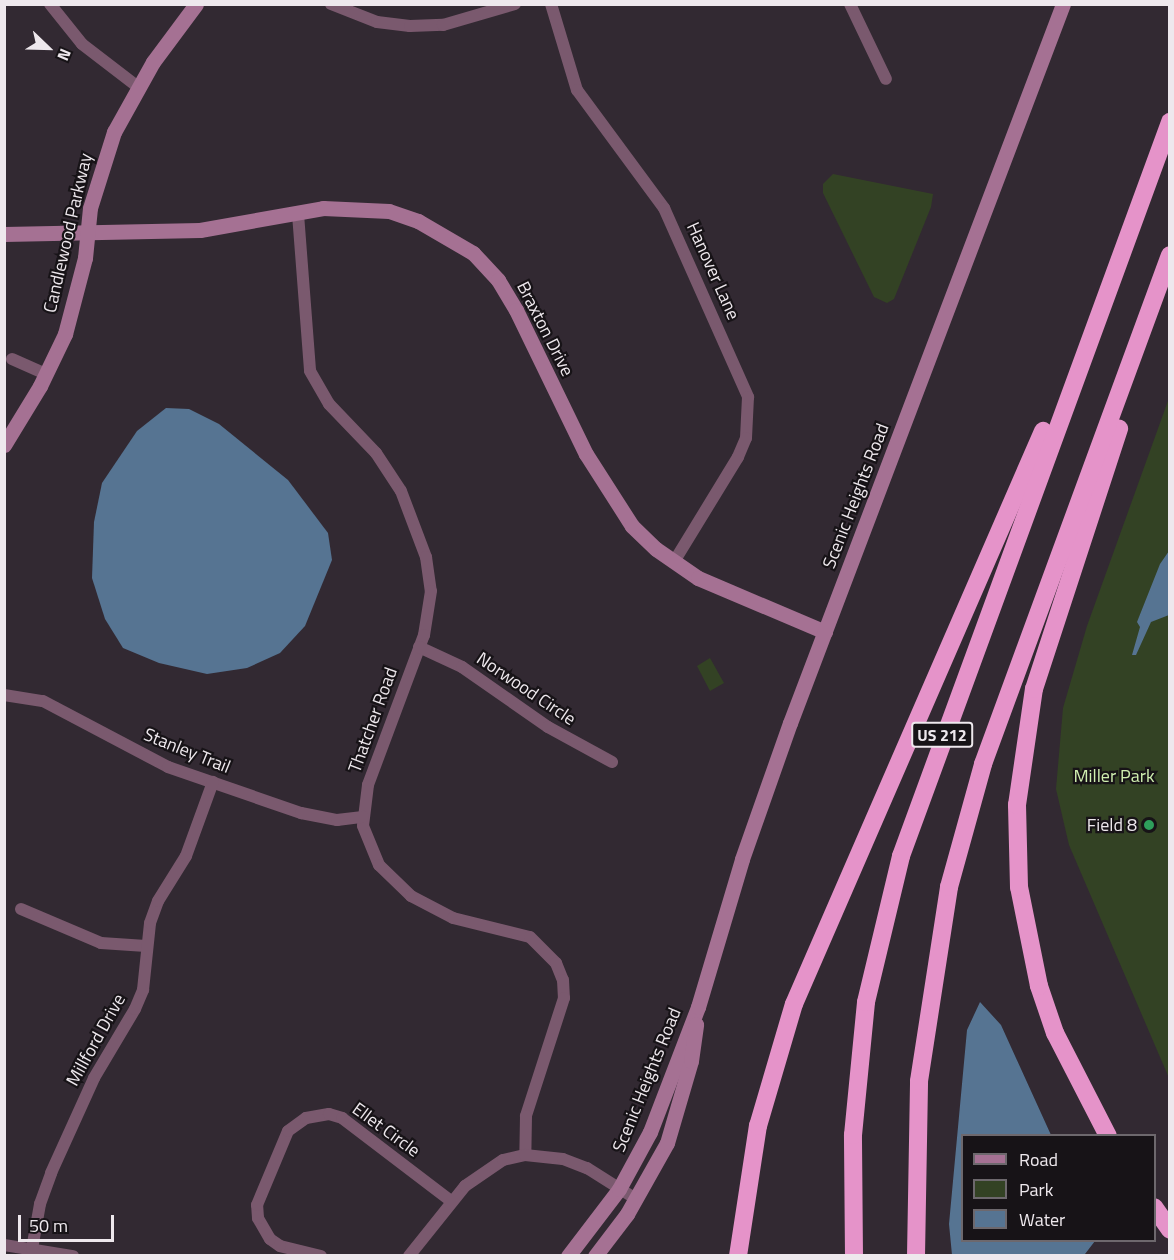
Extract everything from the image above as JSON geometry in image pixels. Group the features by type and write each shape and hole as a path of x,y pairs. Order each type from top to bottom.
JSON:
{"highway":[{"name":"US 212","path":"854,1256 854,1135 866,1002 901,856 1170,122"},
{"path":"738,1256 758,1126 794,1004 1127,237"},
{"name":"US 212","path":"916,1256 918,1082 949,887 983,764 1170,257"},
{"path":"1106,1134 1055,1033 1039,986 1019,887 1017,805 1034,689 1152,334 1170,257"},
{"path":"1156,1209 1170,1230"}],"street":[{"path":"50,4 82,44 138,87"},
{"name":"Candlewood Parkway","path":"4,445 46,374 65,334 85,258 87,234 100,169 138,87 196,4"},
{"path":"331,4 376,22 410,26 443,25 515,4"},
{"name":"Hanover Lane","path":"551,4 577,90 664,208 748,397 746,438 738,457 674,562"},
{"path":"850,4 886,79"},
{"name":"Scenic Heights Road","path":"568,1256 619,1189 650,1132 698,1007 775,762 1063,4"},
{"name":"Braxton Drive","path":"4,234 200,230 323,208 388,211 418,221 473,253 498,280 516,310 612,500 632,526 674,562 715,587 825,632"},
{"name":"Thatcher Road","path":"298,214 310,371 329,404 390,471 411,513 426,557 430,608 419,647 368,785 363,817 369,847 379,865 411,896 453,918 530,937 556,963 563,980 564,998 526,1116 525,1155"},
{"path":"12,358 46,374"},
{"name":"Norwood Circle","path":"419,647 462,667 549,727 612,762"},
{"name":"Stanley Trail","path":"4,695 43,701 142,754 213,782 318,818 363,817"},
{"name":"Millford Drive","path":"32,1249 40,1204 51,1173 94,1078 139,1000 146,946 158,901 186,856 213,782"},
{"path":"21,909 101,943 146,946"},
{"name":"Scenic Heights Road","path":"595,1256 636,1199 667,1143 691,1061 698,1007"},
{"name":"Ellet Circle","path":"321,1256 280,1246 270,1239 258,1218 257,1204 288,1131 306,1118 329,1114 342,1118 451,1201"},
{"path":"409,1256 451,1201 483,1170 525,1155 563,1159 636,1199"},
{"path":"4,1245 73,1256"}],"green space":[{"path":"833,174 933,194 931,207 894,299 887,303 874,297 823,193 823,184"},
{"name":"Miller Park","path":"1169,398 1169,1078 1069,845 1056,789 1063,708 1087,626"},
{"path":"710,658 724,683 710,691 697,666"}],"water":[{"path":"166,408 189,409 219,424 288,480 328,533 332,560 305,626 280,653 247,668 207,674 159,663 123,648 105,619 92,578 94,522 102,483 137,431"},
{"path":"1169,551 1169,615 1151,622 1136,655 1132,655 1140,627 1137,622 1160,564"},
{"path":"980,1002 1001,1025 1051,1134 961,1134 961,1242 1094,1242 1085,1254 952,1255 949,1224 967,1030"}],"place":[{"name":"Field 8","path":"1149,825"}]}
